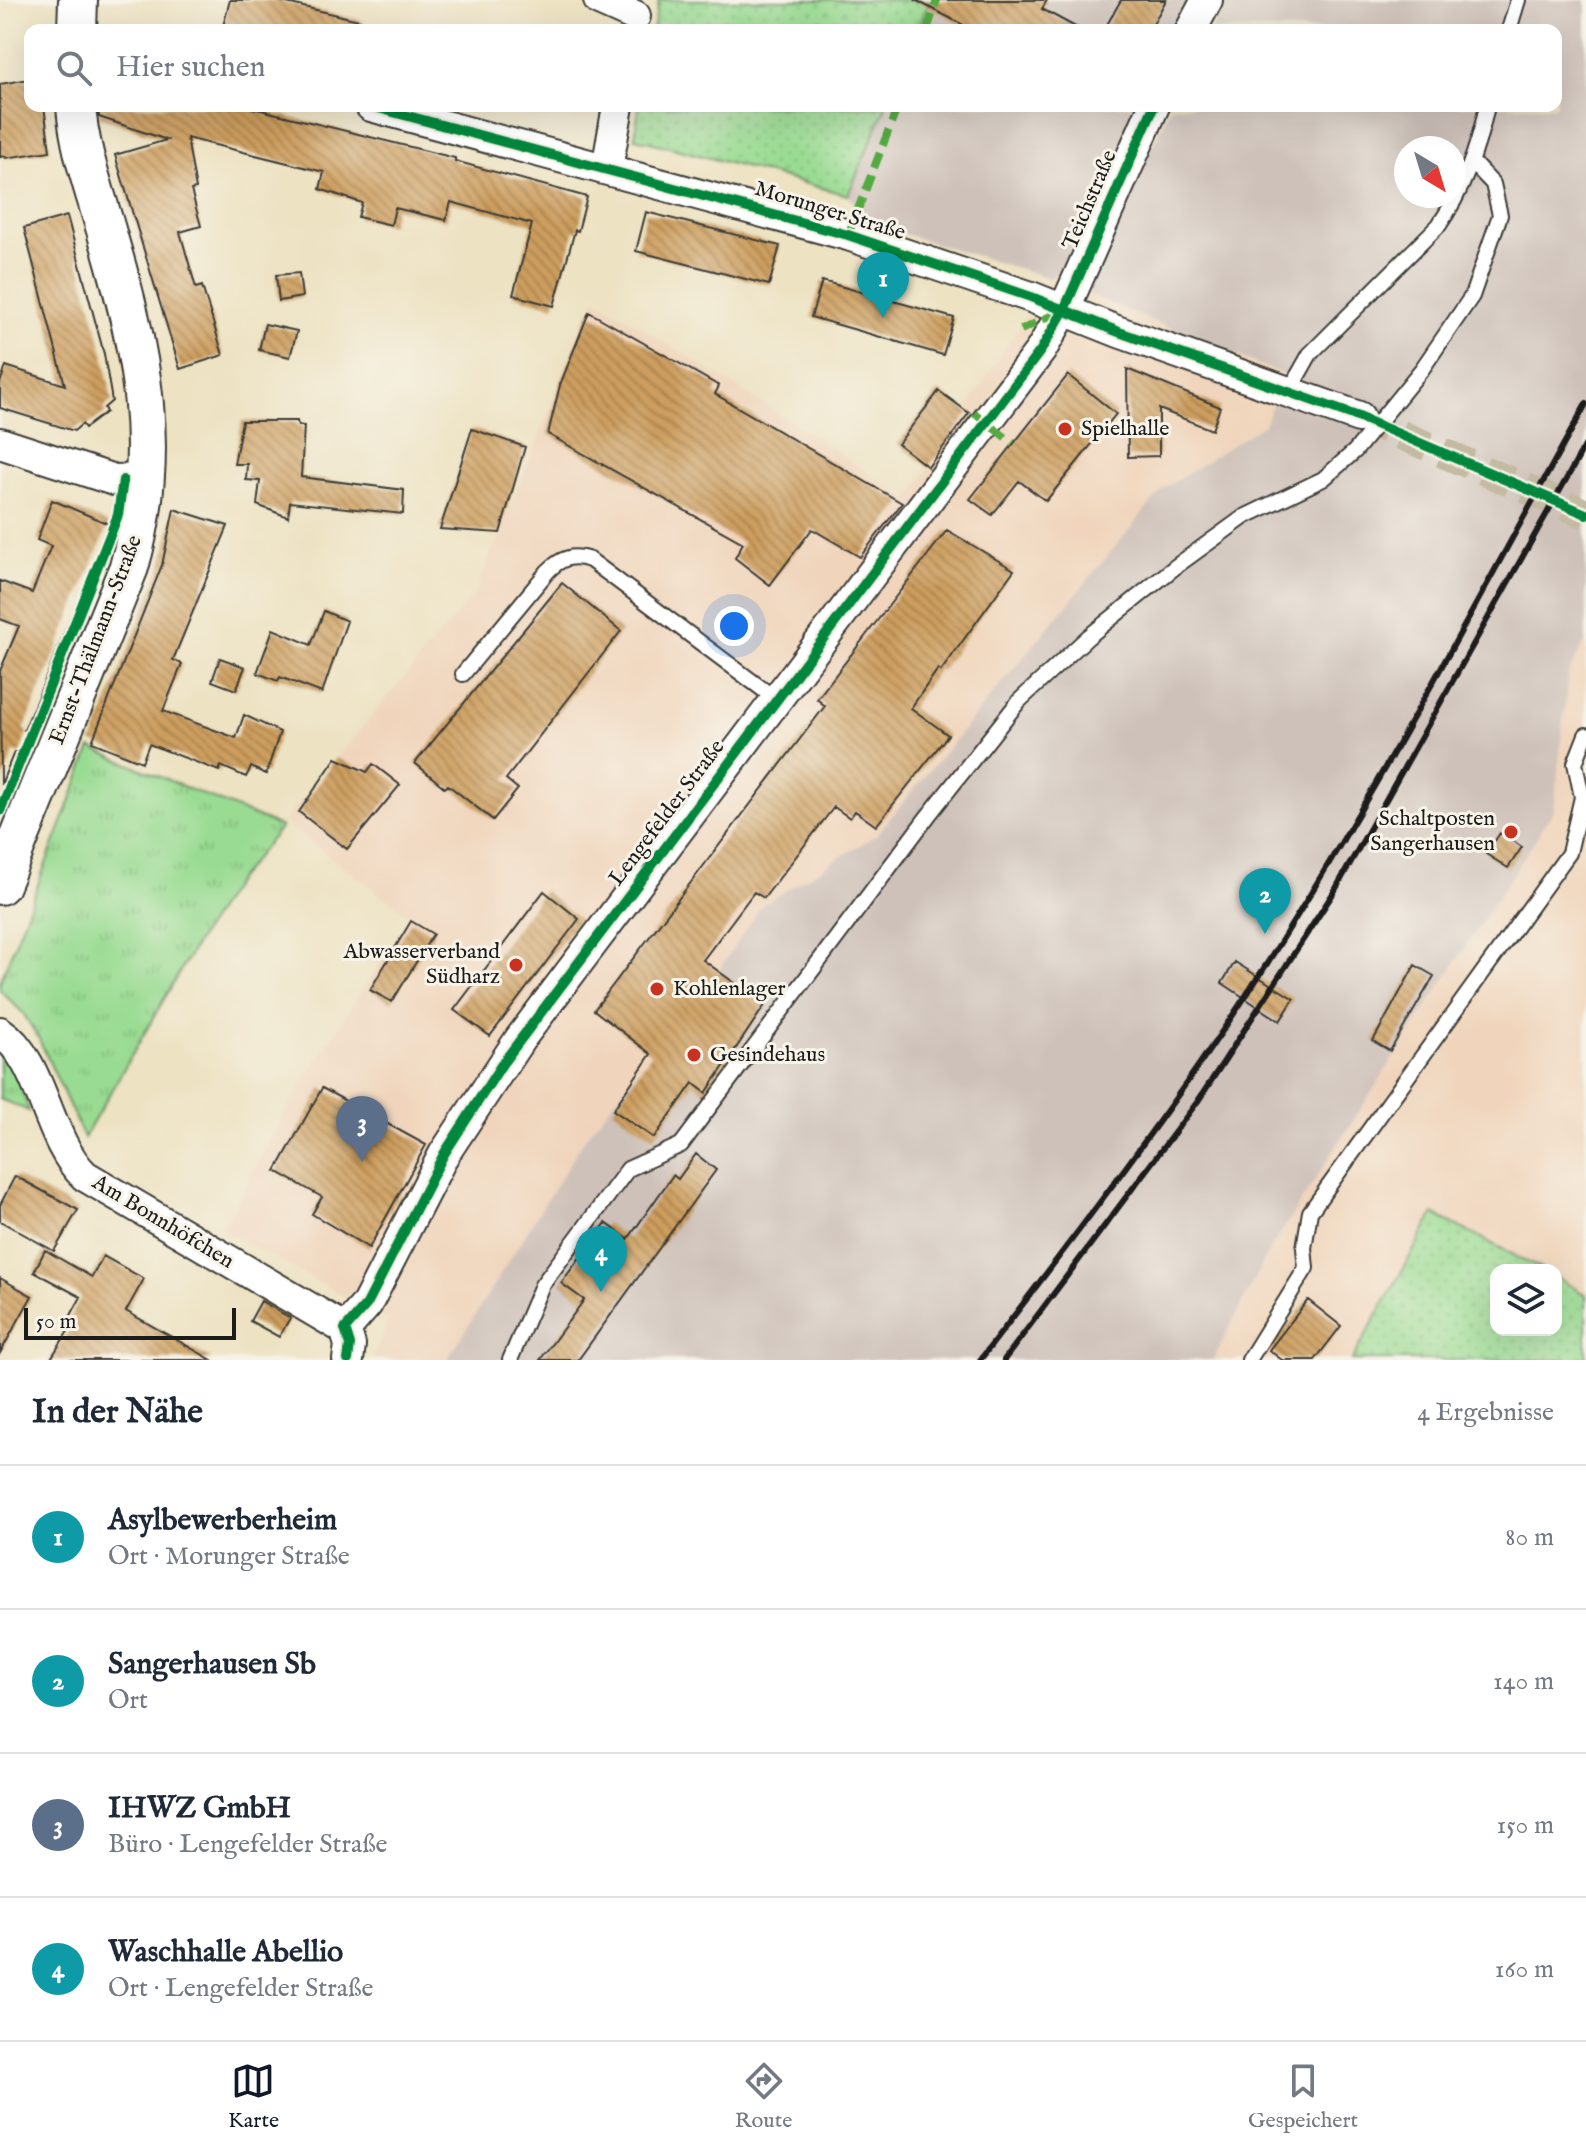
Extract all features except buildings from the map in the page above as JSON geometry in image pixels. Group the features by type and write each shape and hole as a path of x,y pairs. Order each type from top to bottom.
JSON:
{"street":[{"path":"77,24 78,0"},
{"path":"599,0 635,15"},
{"path":"1194,24 1207,0"},
{"name":"Ernst-Thälmann-Straße","path":"0,885 129,567 140,525 146,479 147,422 140,362 80,138 77,112"},
{"name":"Morunger Straße","path":"393,112 848,235 1359,417"},
{"path":"607,169 617,112"},
{"name":"Teichstraße","path":"1064,310 1151,112"},
{"name":"Lengefelder Straße","path":"345,1329 367,1304 444,1154 502,1064 1016,384 1041,350 1064,310"},
{"path":"0,443 114,480 146,479"},
{"name":"Am Bonnhöfchen","path":"0,1032 21,1053 69,1157 85,1176 345,1329"},
{"path":"345,1329 350,1345 348,1360"}],"lane":[{"path":"1511,24 1518,0"},
{"path":"1288,393 1310,354 1439,225 1455,201 1485,112"},
{"path":"510,1360 542,1285 628,1169 681,1145 928,816 1019,701 1088,637 1175,567 1244,517 1323,479 1355,451 1422,369 1472,296 1500,215 1493,184 1471,161"},
{"path":"463,674 557,561 568,556 580,556 590,560 778,700"},
{"path":"1249,1360 1289,1300 1306,1268 1304,1248 1310,1212 1569,853 1582,797 1575,763 1586,735"}],"shaded area":[{"path":"931,0 1196,0 1184,24 921,24"},
{"path":"1226,0 1586,0 1586,640 1568,674 1554,810 1269,1251 1213,1360 447,1360 587,1135 643,1065 655,1057 762,905 876,835 1163,489 1264,424 1284,375 1083,292 1168,112 1562,112 1562,24 1214,24"},
{"path":"883,112 1140,112 1061,270 1050,278 871,224 848,195"},
{"path":"1061,270 1079,276 1083,292 1284,375 1263,424 1163,489 876,835 762,905 655,1057 643,1065 587,1135 447,1360 372,1360 389,1320 222,1230 300,1086 410,916 283,822 476,592 595,298 812,435 908,500 1050,278"},
{"path":"1586,640 1586,1295 1562,1281 1562,1264 1531,1264 1434,1214 1352,1360 1213,1360 1269,1251 1554,810 1568,674"}],"green space":[{"path":"659,0 930,0 920,24 654,24"},
{"path":"638,112 883,112 848,195 635,138"},
{"path":"91,748 281,827 234,884 201,935 84,1138 39,1039 23,1013 0,990 0,982"},
{"path":"0,1051 15,1072 29,1111 0,1099"},
{"path":"1434,1214 1531,1264 1490,1264 1490,1336 1562,1336 1562,1281 1586,1295 1586,1360 1352,1360"}],"tunnel":[{"path":"1359,417 1586,514"}],"railway":[{"path":"980,1360 1164,1114 1268,962 1392,756 1586,404"},
{"path":"1004,1360 1198,1101 1334,892 1586,444"}],"marked path":[{"path":"929,24 937,0"},
{"path":"848,235 896,112"},
{"path":"1021,330 1061,311"},
{"path":"974,413 1013,443"}],"cycle path":[{"path":"393,112 848,235 1031,297 1119,332 1359,417 1586,514"},
{"path":"348,1360 350,1345 345,1329 367,1304 444,1154 502,1064 1041,350 1064,310 1151,112"},
{"path":"0,811 118,515 123,480"}],"place":[{"name":"Asylbewerberheim","path":"883,318"},
{"name":"Spielhalle","path":"1065,429"},
{"name":"Schaltposten Sangerhausen","path":"1511,832"},
{"name":"Sangerhausen Sb","path":"1265,934"},
{"name":"Abwasserverband Südharz","path":"516,965"},
{"name":"Kohlenlager","path":"657,989"},
{"name":"Gesindehaus","path":"694,1055"},
{"name":"IHWZ GmbH","path":"362,1162"},
{"name":"Waschhalle Abellio","path":"601,1292"}]}
